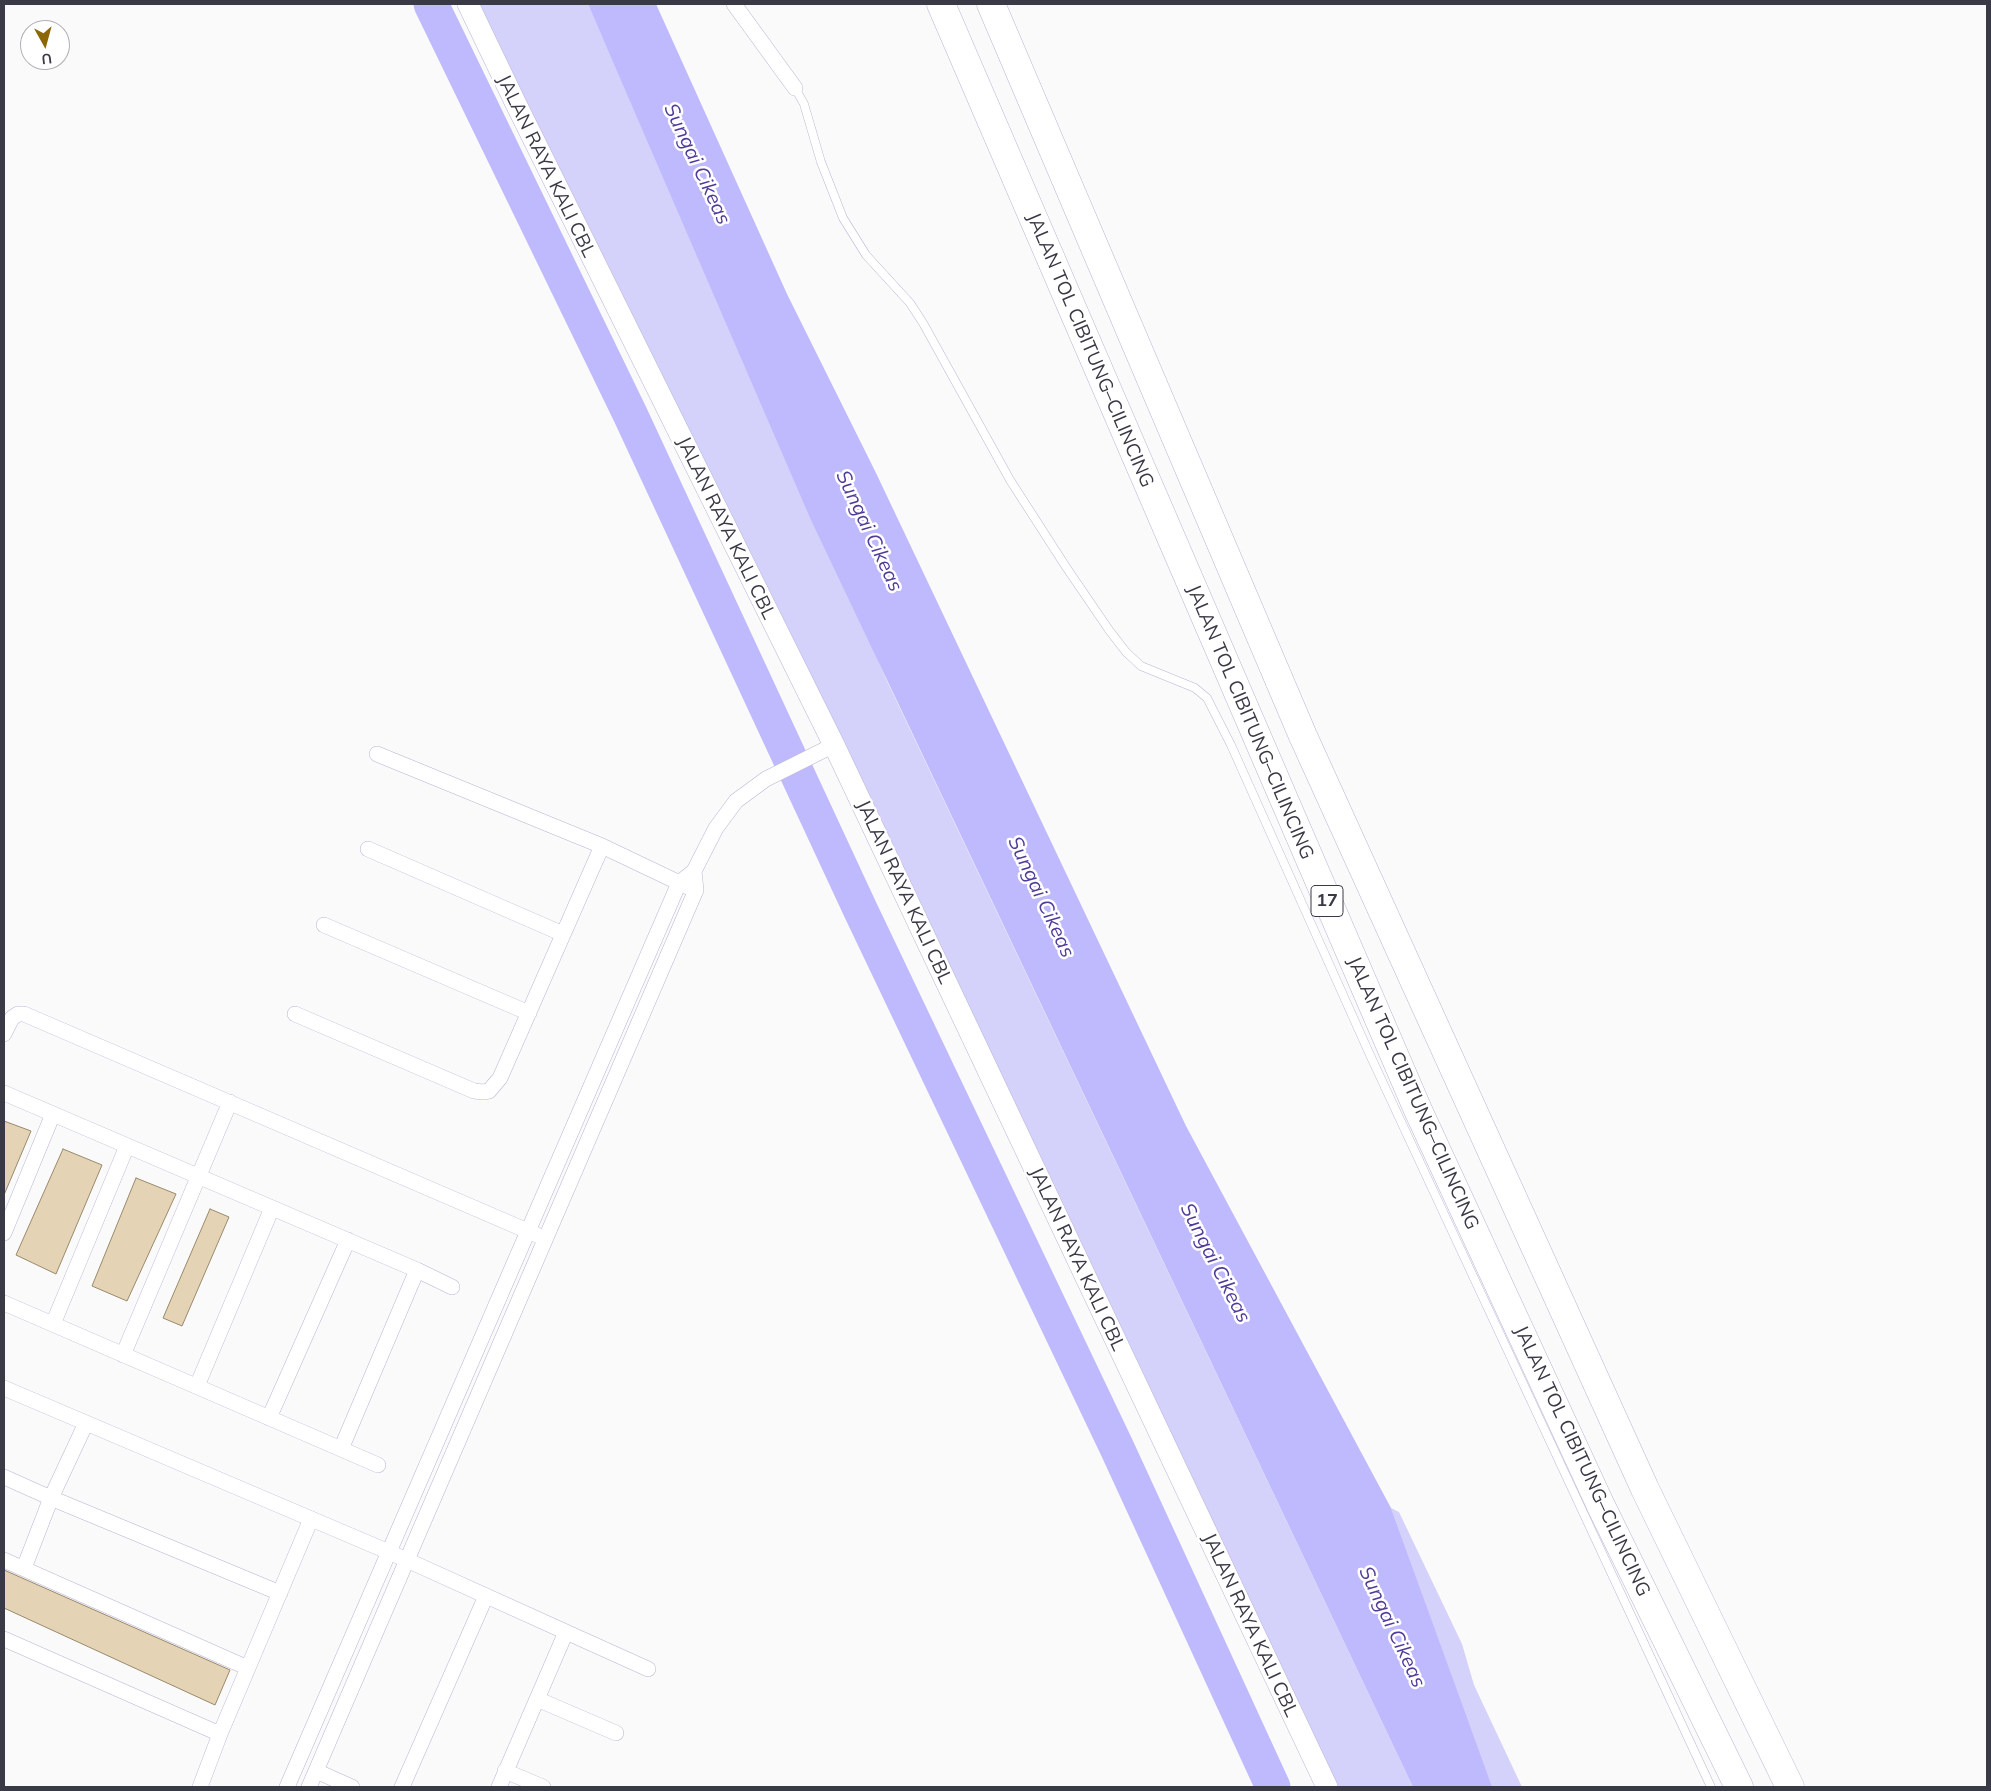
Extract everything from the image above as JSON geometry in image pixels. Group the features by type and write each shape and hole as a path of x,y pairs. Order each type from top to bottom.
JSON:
{"highway":[{"name":"JALAN TOL CIBITUNG–CILINCING","path":"941,4 1418,1110 1601,1506 1740,1787"},
{"name":"17","path":"991,4 1303,736 1645,1489 1790,1787"}],"main road":[{"name":"JALAN RAYA KALI CBL","path":"468,4 834,745 1327,1787"}],"street":[{"path":"734,4 795,88"},
{"path":"287,1787 679,883 694,871 716,828 736,801 766,779 834,745"},
{"path":"377,754 602,846 696,890"},
{"path":"295,1014 474,1091 482,1092 489,1090 500,1078 602,846"},
{"path":"368,849 563,934"},
{"path":"309,1787 696,890 694,871"},
{"path":"324,925 529,1013"},
{"path":"4,1034 12,1018 18,1014 24,1014 545,1238"},
{"path":"4,1093 348,1240 452,1287"},
{"path":"124,1354 230,1102"},
{"path":"4,1234 53,1114"},
{"path":"52,1324 127,1146"},
{"path":"196,1386 272,1208"},
{"path":"270,1418 348,1240"},
{"path":"341,1449 417,1270"},
{"path":"4,1303 378,1465"},
{"path":"4,1388 389,1552 648,1669"},
{"path":"24,1568 51,1498 86,1423"},
{"path":"4,1477 280,1593"},
{"path":"200,1787 220,1734 311,1519"},
{"path":"4,1560 248,1668"},
{"path":"402,1787 486,1596"},
{"path":"498,1787 566,1632"},
{"path":"4,1639 220,1734"},
{"path":"537,1699 616,1733"},
{"path":"316,1771 352,1787"},
{"path":"506,1771 543,1787"}],"lane":[{"path":"795,88 804,104 821,162 843,218 866,255 910,303 923,323 1010,480 1066,567 1109,630 1141,666 1195,688 1207,698 1231,745 1370,1055 1711,1787"}],"shaded area":[{"path":"470,4 588,4 887,681 1413,1787 1327,1787"},
{"path":"1391,1508 1399,1512 1462,1644 1474,1685 1522,1787 1492,1787 1490,1784"}],"water":[{"name":"Sungai Cikeas","path":"588,4 656,4 787,294 876,473 1186,1126 1391,1508 1492,1787 1413,1787 811,520"}],"building":[{"path":"4,1121 31,1131 4,1195"},
{"path":"63,1149 102,1165 56,1274 16,1255"},
{"path":"136,1178 176,1194 127,1301 92,1286"},
{"path":"210,1209 229,1217 182,1326 163,1318"},
{"path":"4,1570 230,1670 215,1705 4,1608"}],"waterway":[{"path":"431,4 630,414 860,909 1117,1448 1273,1787"}]}
